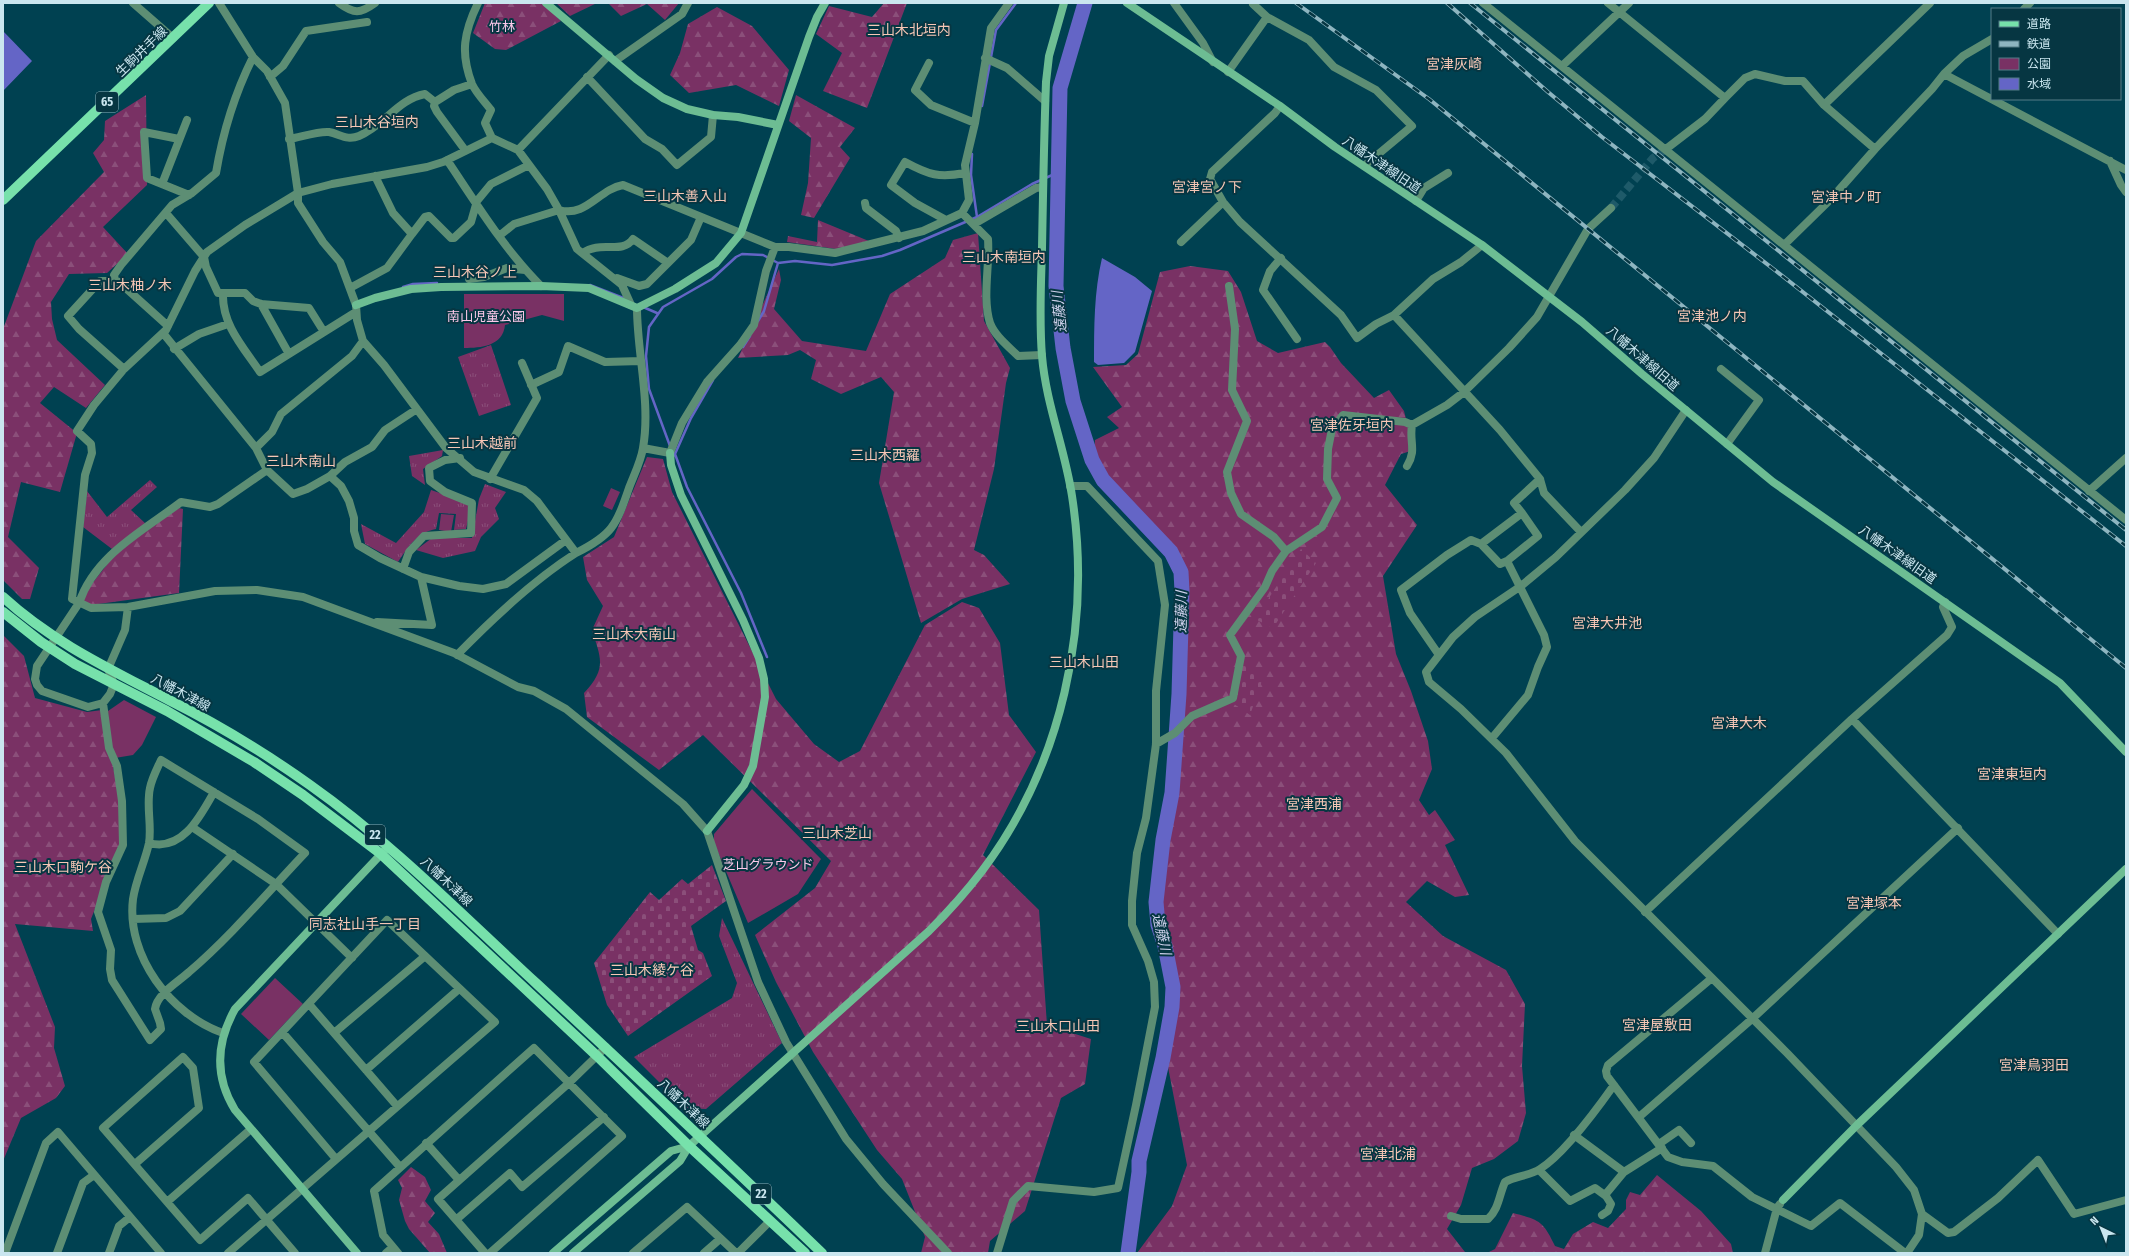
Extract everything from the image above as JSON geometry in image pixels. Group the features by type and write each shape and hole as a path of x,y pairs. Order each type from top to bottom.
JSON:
{"main road":[{"name":"生駒井手線","path":"3,200 210,3"},
{"name":"八幡木津線","path":"3,597 48,634 108,669 185,708 261,753 310,785 388,846 606,1046 822,1253"},
{"name":"八幡木津線","path":"3,612 41,642 75,664 180,718 254,762 303,795 381,854 597,1056 688,1146 806,1253"}],"street":[{"path":"133,3 173,38"},
{"path":"219,3 254,57 270,77 285,103 298,193 298,203 323,242 340,262 350,288 363,341 384,365 446,448 460,458 474,472 524,490 537,501 576,553"},
{"path":"339,3 350,11 364,11 375,3"},
{"path":"457,654 488,623 558,564 595,544 610,532 620,515 643,448 645,397 634,306 622,285 577,249 560,210 529,165 518,150 492,138 485,123 490,110 472,84 471,76 465,63 465,38 467,27 478,3"},
{"path":"546,3 615,61 663,98 687,108 713,115 738,117 778,125"},
{"path":"615,61 682,14 688,3"},
{"path":"222,294 222,306 228,324 260,372 324,332 374,298 411,289 441,287 541,286 590,288 634,306 675,289 716,263 741,233 809,37 817,16 825,3"},
{"path":"1000,16 999,11 1002,3"},
{"path":"964,214 968,200 965,165 975,123 985,58 992,28 1009,3"},
{"path":"573,1253 680,1161 688,1146 788,1059 929,932 955,904 983,870 1026,799 1054,733 1068,679 1074,640 1079,569 1077,534 1070,486 1049,395 1042,355 1041,321 1045,101 1049,56 1064,3"},
{"name":"八幡木津線旧道","path":"1127,3 1482,245 1548,295 1773,482 2060,683 2126,752"},
{"path":"1174,3 1203,43 1213,62"},
{"path":"1483,3 2126,520"},
{"path":"1608,3 1725,98"},
{"path":"1562,66 1629,3"},
{"path":"1824,105 1930,3"},
{"path":"1252,4 1267,16 1309,40 1334,67 1376,90 1412,126 1364,166"},
{"path":"1228,72 1267,16"},
{"path":"270,77 283,66 306,32 367,22"},
{"path":"1784,245 1831,199 1875,149 1962,56 1991,40"},
{"path":"518,150 609,55"},
{"path":"115,281 114,275 121,265 172,205 189,195 216,173 222,135 237,89 254,57"},
{"path":"985,58 1007,68 1045,101"},
{"path":"929,63 914,90 931,105 975,123"},
{"path":"1666,150 1705,119 1745,78 1755,74 1785,81 1803,81 1824,105 1875,149"},
{"path":"1944,74 1991,99"},
{"path":"587,78 645,139 662,149 677,165 711,137 713,115"},
{"path":"435,102 454,90 472,84"},
{"path":"290,138 328,132 347,139 357,137 374,129 398,106 418,95 425,94 435,102"},
{"path":"1994,100 2126,170"},
{"path":"435,102 434,106 437,112 465,150"},
{"path":"1280,106 1275,113 1212,172 1210,179 1223,202 1240,222 1281,258 1341,315 1357,338 1376,324 1394,315 1433,279 1461,262 1482,245"},
{"path":"162,184 186,120"},
{"path":"179,139 144,132 147,178 189,195"},
{"path":"492,138 447,160 426,167 332,184 298,193 245,225 207,252 165,330 124,370 94,406 77,431 91,444 92,453 85,475 72,599 91,608 128,607 215,591 257,590 303,597 457,654 518,687 534,691 566,709 683,804 707,831 715,860 758,982 786,1042 846,1139 883,1184 948,1253"},
{"path":"447,160 499,236 525,270 541,286"},
{"path":"2110,161 2126,192"},
{"path":"946,220 915,203 891,185 906,162 927,174 946,177 965,173"},
{"path":"350,288 387,268 425,217 429,216 451,238 454,238 471,222 476,203 491,184 529,165"},
{"path":"1416,201 1424,188 1448,173"},
{"path":"375,176 393,213 412,234"},
{"path":"499,236 514,224 560,210 565,212 581,210 608,190 623,185 775,247 789,247 835,253 899,238 922,231 964,214"},
{"path":"973,223 1036,188 1043,187"},
{"path":"1181,242 1223,202"},
{"path":"865,203 866,208 896,231 899,238"},
{"path":"1412,425 1447,405 1464,392 1496,362 1537,317 1548,295 1588,229 1611,208"},
{"path":"166,213 204,257 206,267 218,292 222,294 245,293 252,301 261,304 309,308 324,332"},
{"path":"964,214 988,239 987,304 991,324 1001,340 1018,356 1042,355"},
{"path":"612,276 639,286 647,284 691,240 701,217"},
{"path":"583,253 590,247 624,246 633,239 668,263"},
{"path":"707,831 744,785 753,766 765,697 764,679 759,658 743,620 681,495 671,465 670,453 682,423 707,382 740,345 754,325 766,271 775,247"},
{"path":"1281,258 1270,271 1263,290 1297,339"},
{"path":"469,279 484,277 507,268 525,270"},
{"path":"124,370 79,330 68,316 100,280 119,282 165,330 174,349 256,448 268,470 293,494 307,489 330,476 345,462 372,447 385,430 417,409"},
{"path":"1229,286 1235,329 1232,390 1247,421 1227,472 1231,493 1241,514 1274,537 1286,551"},
{"path":"261,304 289,354"},
{"path":"1394,315 1500,430 1540,479 1544,493 1581,532"},
{"path":"174,349 199,334 228,324"},
{"path":"256,448 272,432 281,414 352,356 363,341"},
{"path":"532,385 558,372 568,346 605,362 641,361"},
{"path":"490,479 537,398 522,363"},
{"path":"1721,369 1759,400 1727,444"},
{"path":"1686,410 1654,458 1625,490 1556,557 1521,586 1475,617 1453,638 1426,672 1429,682 1492,738 1529,781 1543,803 1574,841 1712,978 1857,1125 1910,1184 1917,1197 1922,1214 1919,1235 1906,1253 1840,1203 1812,1226 1752,1197 1713,1166 1682,1162 1668,1157 1607,1076 1606,1071 1608,1065 1712,978"},
{"path":"1156,744 1175,733 1192,716 1234,698 1241,656 1230,635 1265,587 1272,571 1286,551 1322,527 1337,498 1327,478 1328,449 1332,429 1342,415 1405,422 1412,425"},
{"path":"1407,466 1414,450 1411,433 1412,425"},
{"path":"643,448 670,453"},
{"path":"403,569 409,552 424,536 471,533 472,502 445,492 430,481 429,468 445,460 460,458"},
{"path":"2089,491 2126,458"},
{"path":"128,607 125,630 108,669 114,684 110,694 102,703 88,707 42,691 35,679 37,666 79,603 82,592 108,558 132,536 181,502 210,507 218,504 268,470"},
{"path":"330,476 341,486 349,501 354,518 354,531 358,545 380,558 420,577 459,586 483,589 506,584 566,540"},
{"path":"1439,655 1410,613 1401,590 1447,555 1470,540 1481,544 1500,564 1507,561 1538,536 1514,503 1540,479"},
{"path":"997,1253 1013,1201 1028,1186 1094,1192 1118,1188 1155,1008 1154,982 1148,961 1132,925 1137,853 1147,811 1156,744 1156,690 1165,605 1158,561 1087,486 1070,486"},
{"path":"1481,544 1522,513"},
{"path":"1492,738 1528,695 1538,666 1547,647 1544,635 1521,586 1507,561"},
{"path":"368,621 432,625 420,577"},
{"path":"1644,912 1852,719 1951,630 1951,624 1943,607 1945,602"},
{"path":"102,703 108,748 117,766 122,801 123,845 106,882 98,912 111,950 110,974 150,1040 161,1029 155,1009 158,999 165,993 204,959 305,854 258,819 161,760 150,789 148,843 137,877 133,900 133,919 137,940 146,963 165,993 189,1016 224,1033"},
{"path":"1852,719 2058,934"},
{"path":"148,843 161,845 171,844 181,838 192,827 214,792"},
{"path":"192,827 276,884 352,958"},
{"path":"1639,1117 1752,1019 1958,828"},
{"path":"358,1253 235,1110 222,1085 219,1058 224,1033 235,1009 388,846"},
{"path":"133,919 166,918 180,912 233,854"},
{"path":"1765,1253 1777,1208 1783,1200 1857,1125 2126,869"},
{"path":"228,1253 495,1022 424,957 387,920 254,1062 336,1159"},
{"path":"334,1033 424,957"},
{"path":"366,1070 459,989"},
{"path":"309,1004 397,1106"},
{"path":"282,1032 400,1167"},
{"path":"485,1253 438,1199 569,1083 606,1046"},
{"path":"386,1253 396,1250 383,1235 374,1190 534,1048 622,1136 490,1253"},
{"path":"135,1164 199,1108 193,1068 184,1057 103,1128 200,1240 248,1198 295,1253"},
{"path":"1451,1216 1488,1219 1495,1213 1505,1182 1539,1170 1574,1135 1614,1085"},
{"path":"456,1220 510,1173 522,1187 604,1117"},
{"path":"168,1202 251,1129"},
{"path":"1604,1195 1624,1172 1679,1130 1691,1142"},
{"path":"5,1253 46,1143 58,1132 130,1217 156,1251"},
{"path":"1574,1135 1624,1172"},
{"path":"426,1143 459,1180"},
{"path":"553,1253 671,1151 688,1146"},
{"path":"1922,1214 1948,1233 1954,1232 1998,1198 2038,1160 2074,1214 2126,1200"},
{"path":"1539,1170 1570,1201 1595,1188 1604,1195 1610,1204 1608,1211 1602,1215"},
{"path":"57,1253 83,1184 94,1175"},
{"path":"633,1253 687,1207 720,1239 737,1253 770,1221"},
{"path":"111,1252 119,1226 130,1217"},
{"path":"704,1253 720,1239"}],"green space":[{"name":"竹林","path":"485,3 542,3 561,21 506,50 495,49 473,33"},
{"path":"556,3 597,3 570,16"},
{"path":"608,3 679,3 665,20 647,4 621,16"},
{"path":"884,3 907,3 867,108 823,91 842,53 816,34 829,6 872,17"},
{"path":"717,7 752,26 789,70 779,106 736,85 689,93 670,75 680,53 688,24"},
{"path":"146,95 147,185 103,227 128,254 107,273 69,274 51,302 52,319 57,340 105,385 86,408 54,387 40,403 77,433 60,492 21,482 8,537 39,568 30,599 22,599 3,580 3,329 36,241 104,172 93,153 104,140 105,121"},
{"path":"796,95 855,128 840,147 850,158 814,218 801,215 808,183 811,138 789,121"},
{"path":"818,220 876,244 836,249 787,242 788,236 817,242"},
{"path":"978,233 984,321 1010,368 1006,383 994,469 974,550 984,555 1010,584 962,599 921,623 879,483 894,392 881,377 841,394 811,379 816,360 800,350 788,355 738,358 779,269 781,280 774,309 802,341 866,351 890,294 945,258 953,240"},
{"path":"1190,266 1228,271 1241,292 1257,341 1278,353 1325,342 1341,363 1374,398 1389,390 1404,411 1414,450 1401,454 1385,485 1417,525 1383,576 1396,654 1411,691 1428,741 1432,769 1419,800 1429,815 1435,810 1455,840 1445,845 1469,895 1455,897 1427,881 1406,902 1443,936 1506,970 1525,1004 1522,1066 1526,1113 1518,1141 1494,1159 1472,1168 1461,1205 1447,1229 1465,1252 1471,1253 1137,1253 1172,1206 1187,1165 1168,1067 1179,984 1162,926 1160,901 1165,853 1178,779 1184,694 1185,574 1171,547 1106,477 1094,455 1095,440 1119,428 1107,417 1122,407 1093,367 1126,365 1138,354 1160,272"},
{"name":"南山児童公園","path":"464,294 564,294 564,321 542,315 505,325 503,332 496,342 484,346 464,348"},
{"path":"491,345 511,405 479,416 458,357"},
{"path":"443,450 442,456 423,469 425,485 412,476 409,456"},
{"path":"647,457 663,459 672,492 776,699 814,744 839,762 860,751 925,625 962,602 979,608 1000,643 1009,715 1036,752 983,855 1039,910 1047,1025 1091,1039 1085,1084 1061,1098 1025,1211 990,1241 988,1253 921,1253 925,1237 902,1179 877,1150 813,1052 776,982 755,935 815,888 831,861 703,735 659,770 587,717 584,693 596,677 600,663 598,649 592,630 603,606 587,580 583,557 614,537"},
{"path":"150,480 157,487 131,510 146,524 112,549 83,527 87,491 107,517"},
{"path":"485,484 506,492 495,508 499,519 481,537 475,551 443,558 416,550 432,538 472,538 479,499"},
{"path":"611,488 620,492 612,510 603,506"},
{"path":"431,490 472,504 466,529 454,530 456,514 439,513 436,529 424,533 414,541 398,562 365,544 361,524 396,543 424,512"},
{"path":"179,508 183,509 179,593 91,605 79,600 113,557 136,537"},
{"path":"441,514 454,515 451,532 439,530"},
{"path":"1301,549 1316,563 1273,628 1255,619"},
{"path":"3,635 24,656 35,698 87,712 102,710 120,802 120,845 91,919 93,931 15,924 55,1027 54,1048 65,1086 56,1098 21,1118 3,1161"},
{"path":"1244,661 1263,678 1250,715 1234,704"},
{"path":"124,700 156,717 142,745 133,755 115,758 109,735 108,711"},
{"name":"芝山グラウンド","path":"752,789 821,859 798,894 748,923 714,843 714,834"},
{"path":"712,865 726,901 691,926 698,950 703,953 712,976 628,1036 607,1005 594,963 650,892 659,900 682,879 688,884"},
{"path":"722,918 782,1043 706,1109 685,1108 634,1057 732,998 737,983 719,936"},
{"path":"275,978 303,1004 269,1040 241,1014"},
{"path":"411,1167 425,1177 431,1190 425,1201 435,1213 428,1222 439,1234 447,1253 430,1253 409,1229 405,1221 399,1200 402,1188 398,1180"},
{"path":"1657,1175 1701,1211 1731,1244 1733,1253 1487,1253 1495,1249 1513,1213 1540,1223 1544,1226 1555,1246 1564,1249 1573,1234 1593,1222 1608,1228 1626,1209 1626,1200 1630,1192 1640,1195"}],"water":[{"path":"3,31 32,61 3,91"},
{"path":"1102,258 1135,277 1152,291 1135,352 1124,363 1098,365 1094,362 1096,297"}],"waterway":[{"path":"982,106 996,30 1016,3"},
{"name":"遠藤川","path":"1085,3 1060,88 1056,286 1063,348 1073,401 1092,460 1103,480 1171,552 1181,572 1182,591 1179,694 1172,793 1163,840 1156,902 1158,925 1165,946 1173,987 1172,1007 1163,1058 1139,1161 1139,1172 1128,1253"},
{"path":"972,154 971,175 977,217"},
{"path":"670,446 649,389 646,356 649,327 663,307 712,279 736,257 742,254 763,255 778,263 795,261 832,265 882,256 900,250 977,217 1032,184 1059,172"},
{"path":"758,321 764,311 778,263"},
{"path":"403,287 413,284 437,283"},
{"path":"590,285 626,299"},
{"path":"643,307 657,313"},
{"path":"743,347 750,336"},
{"path":"713,380 691,418 675,454 687,487 741,593 767,657"},
{"path":"673,452 676,457"}],"tunnel":[{"path":"1611,208 1653,158 1666,149"}],"railway":[{"path":"1296,3 1429,99 2126,668"},
{"path":"1447,3 1548,92 1602,137 1776,271 2126,546"},
{"path":"1470,3 2126,530"}],"district":[{"name":"三山木北垣内","path":"909,30"},
{"name":"宮津灰崎","path":"1454,64"},
{"name":"三山木谷垣内","path":"377,122"},
{"name":"宮津宮ノ下","path":"1207,187"},
{"name":"三山木善入山","path":"685,196"},
{"name":"宮津中ノ町","path":"1846,197"},
{"name":"三山木南垣内","path":"1004,257"},
{"name":"三山木谷ノ上","path":"475,272"},
{"name":"三山木柚ノ木","path":"130,285"},
{"name":"宮津池ノ内","path":"1712,316"},
{"name":"宮津佐牙垣内","path":"1352,425"},
{"name":"三山木越前","path":"482,443"},
{"name":"三山木西羅","path":"885,455"},
{"name":"三山木南山","path":"301,461"},
{"name":"宮津大井池","path":"1607,623"},
{"name":"三山木大南山","path":"634,634"},
{"name":"三山木山田","path":"1084,662"},
{"name":"宮津大木","path":"1739,723"},
{"name":"宮津東垣内","path":"2012,774"},
{"name":"宮津西浦","path":"1314,804"},
{"name":"三山木芝山","path":"837,833"},
{"name":"三山木口駒ケ谷","path":"63,867"},
{"name":"宮津塚本","path":"1874,903"},
{"name":"同志社山手一丁目","path":"365,924"},
{"name":"三山木綾ケ谷","path":"652,970"},
{"name":"宮津屋敷田","path":"1657,1025"},
{"name":"三山木口山田","path":"1058,1026"},
{"name":"宮津鳥羽田","path":"2034,1065"},
{"name":"宮津北浦","path":"1388,1154"}]}
